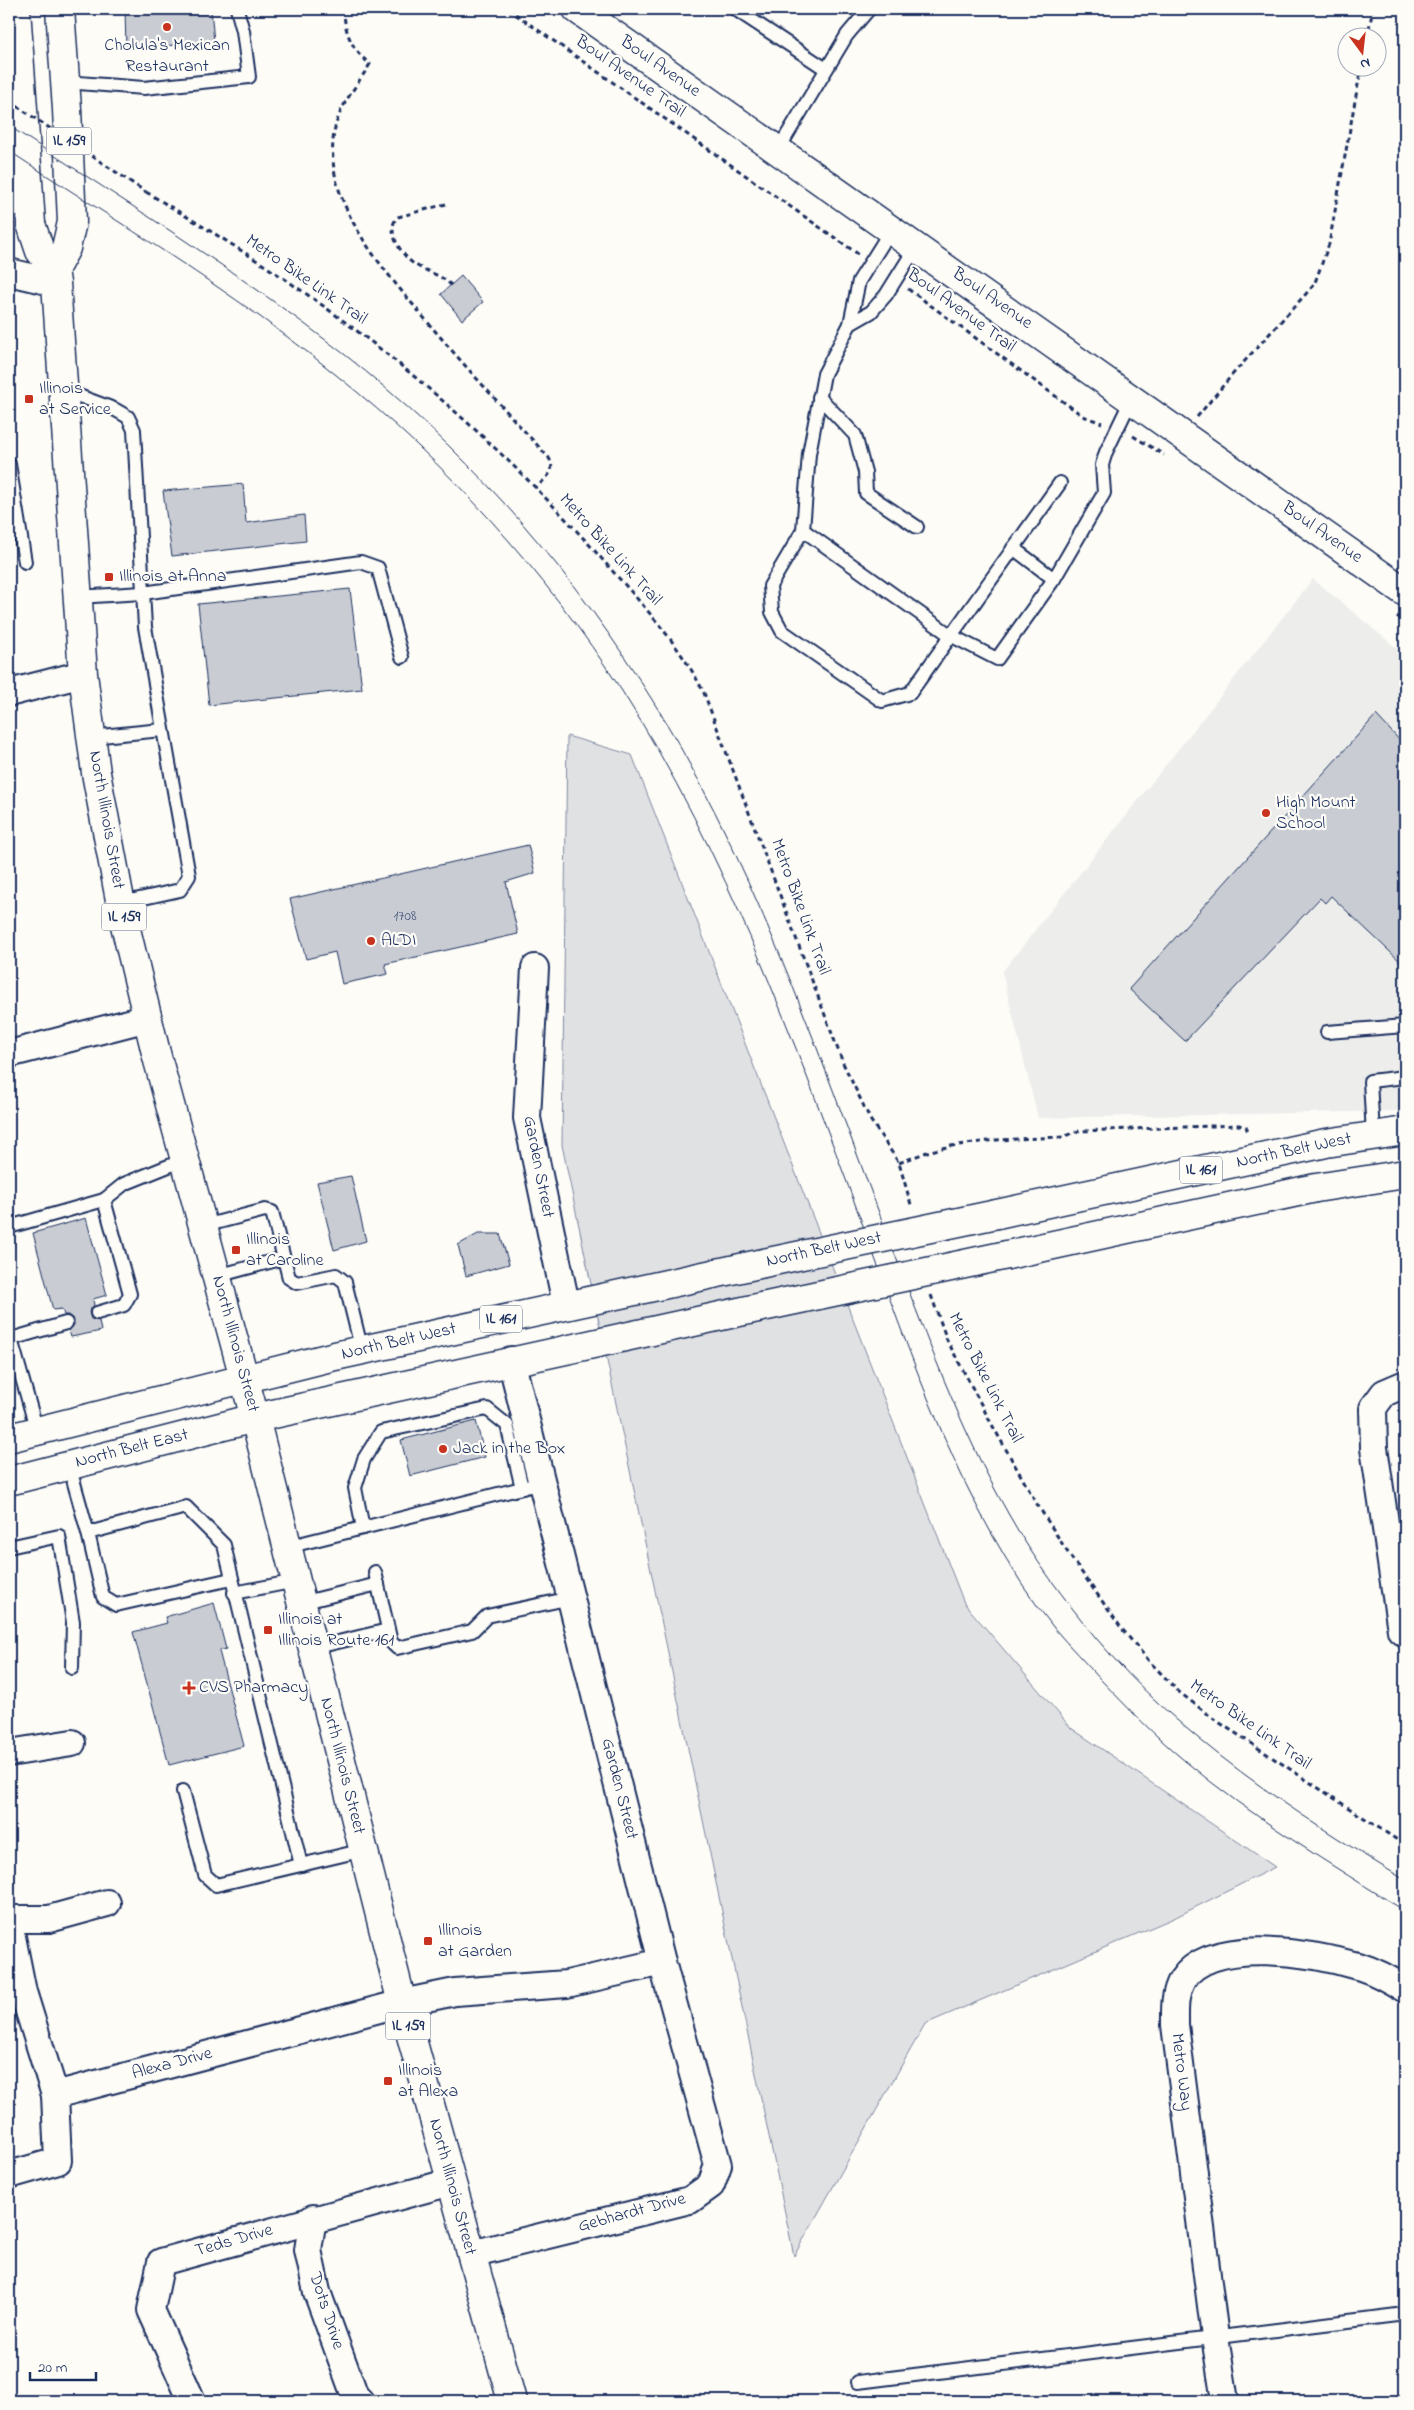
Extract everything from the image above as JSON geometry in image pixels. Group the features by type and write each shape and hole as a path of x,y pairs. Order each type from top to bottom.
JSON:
{"main road":[{"name":"IL 159","path":"16,9 31,224 40,251 55,277"},
{"name":"IL 159","path":"55,277 66,248 72,222 60,9"},
{"name":"Boul Avenue","path":"592,13 778,150 1185,436 1398,602"},
{"name":"North Illinois Street","path":"55,277 83,674 91,737 121,903 148,1018 245,1378 402,2003 512,2401"},
{"name":"North Belt West","path":"245,1378 566,1304 997,1214 1326,1142 1405,1131"},
{"name":"IL 161","path":"255,1418 511,1360 1316,1188 1405,1174"},
{"name":"IL 161","path":"9,1438 245,1378"},
{"name":"North Belt East","path":"9,1481 255,1418"}],"street":[{"path":"9,272 55,277"},
{"path":"9,693 83,674"},
{"name":"Garden Street","path":"535,968 527,1118 566,1304"},
{"path":"9,1054 148,1018"},
{"name":"Garden Street","path":"511,1360 532,1485 571,1598 662,1962"},
{"path":"1405,1384 1384,1393 1373,1408 1374,1448 1401,1630 1405,1633"},
{"path":"9,1753 72,1743"},
{"path":"9,1919 49,1919 107,1903"},
{"path":"9,1922 16,1994 55,2095 58,2161 9,2175"},
{"name":"Metro Way","path":"1225,2401 1175,2025 1175,1997 1182,1980 1196,1966 1211,1958 1252,1951 1304,1954 1361,1967 1384,1976 1405,1989"},
{"path":"402,2003 455,1992 568,1984 662,1962"},
{"name":"Gebhardt Drive","path":"471,2254 690,2200 711,2185 718,2165 662,1962"},
{"name":"Alexa Drive","path":"55,2095 402,2003"},
{"name":"Teds Drive","path":"192,2401 151,2310 160,2262 313,2218 451,2182"},
{"name":"Dots Drive","path":"313,2218 308,2250 317,2292 356,2396 360,2401"}],"lane":[{"path":"65,82 144,88 249,77 243,30 237,9"},
{"path":"735,9 826,69"},
{"path":"778,150 847,35 869,9"},
{"path":"891,230 859,281 850,324 824,374 809,454 802,530 770,586 772,612 782,631 882,701 910,694 950,635 1060,483"},
{"path":"850,324 871,312 886,295 916,247"},
{"path":"63,390 114,409 128,418 134,430 145,627 188,876 180,890 121,903"},
{"path":"819,397 855,435 864,472 866,493 917,528"},
{"path":"802,530 950,635 997,659 1054,580 1104,493 1102,465 1116,429 1132,398"},
{"path":"9,464 25,562"},
{"path":"1013,548 1054,580"},
{"path":"78,596 143,593 361,562 378,568 402,657"},
{"path":"91,737 162,730"},
{"path":"1327,1032 1405,1026"},
{"path":"1373,1135 1370,1081 1405,1077"},
{"path":"9,1227 104,1200 124,1184 186,1159"},
{"path":"96,1313 124,1305 130,1294 104,1200"},
{"path":"204,1226 265,1210 272,1212 289,1278 297,1283 336,1275 345,1282 362,1351"},
{"path":"217,1276 284,1258"},
{"path":"37,1431 10,1335 66,1323"},
{"path":"287,1547 363,1528 532,1485 507,1425 487,1409 381,1432 364,1459 355,1488 363,1528"},
{"path":"69,1465 104,1597 116,1606 231,1578"},
{"path":"88,1533 186,1507 224,1545 234,1593 301,1865"},
{"path":"9,1547 59,1536 73,1622 72,1668"},
{"path":"234,1593 298,1592 377,1578 391,1642 397,1648 472,1631 487,1616 571,1598"},
{"path":"313,1648 388,1630"},
{"path":"183,1791 205,1875 216,1884 364,1850"},
{"path":"858,2382 1405,2314"}],"path":[{"path":"344,9 345,24 350,41 361,57 370,64 339,112 332,157 338,190 356,227 386,272 458,357 549,458 552,466 551,472 535,488"},
{"name":"Boul Avenue Trail","path":"508,9 870,263"},
{"path":"1369,28 1374,9"},
{"path":"1185,436 1232,375 1314,285 1329,244 1359,78"},
{"name":"Metro Bike Link Trail","path":"9,101 146,192 244,252 330,311 435,396 490,444 585,539 634,595 698,680 713,712 830,1028 857,1095 871,1121 899,1163 914,1216"},
{"path":"446,204 398,218 393,224 393,230 400,247 408,259 444,278 451,285"},
{"name":"Boul Avenue Trail","path":"896,280 1084,416 1136,438 1170,459 1185,436"},
{"path":"1398,602 1405,622"},
{"path":"899,1163 927,1152 973,1142 1062,1137 1079,1131 1239,1125 1247,1130 1256,1158"},
{"name":"Metro Bike Link Trail","path":"930,1292 947,1340 1013,1463 1070,1556 1122,1629 1149,1661 1179,1692 1214,1719 1405,1845"}],"shaded area":[{"name":"High Mount School","path":"1313,579 1405,655 1405,1111 1038,1118 1002,972"},
{"path":"567,736 632,755 964,1603 1071,1728 1275,1867 1174,1918 925,2024 794,2256 562,1145"}],"building":[{"path":"211,9 214,42 126,49 125,10"},
{"path":"461,276 483,302 462,320 441,294"},
{"path":"243,484 246,523 304,515 306,541 172,556 163,491"},
{"path":"350,589 362,689 209,705 198,604"},
{"name":"High Mount School","path":"1376,715 1405,746 1405,966 1331,896 1325,903 1320,898 1185,1041 1129,989"},
{"path":"528,845 535,873 506,882 518,934 385,964 388,974 342,984 335,952 306,959 290,899"},
{"path":"351,1176 366,1241 334,1250 317,1182"},
{"path":"86,1218 107,1295 93,1299 94,1305 89,1312 91,1319 99,1321 101,1331 71,1337 69,1331 74,1325 74,1320 68,1315 64,1315 62,1309 53,1310 33,1233"},
{"path":"478,1234 500,1234 509,1264 466,1276 458,1245"},
{"name":"Jack in the Box","path":"476,1421 485,1457 410,1476 401,1440"},
{"name":"CVS Pharmacy","path":"214,1603 226,1649 219,1651 244,1746 169,1765 133,1632 167,1623 165,1617"}],"tram line":[{"path":"9,126 221,265 304,323 344,354 428,426 467,464 542,546 576,589 639,679 679,745 715,812 779,952 944,1379 974,1448 1028,1547 1061,1594 1096,1638 1129,1675 1164,1709 1240,1771 1280,1800 1405,1880"},
{"path":"9,151 216,286 335,374 416,444 454,482 491,521 560,603 622,691 659,753 694,817 726,882 810,1085 920,1379 942,1432 992,1535 1021,1583 1054,1628 1101,1680 1152,1732 1185,1761 1265,1821 1405,1911"}],"place":[{"name":"Cholula's Mexican Restaurant","path":"167,27"},
{"name":"Illinois at Service","path":"29,399"},
{"name":"Illinois at Anna","path":"109,577"},
{"name":"High Mount School","path":"1266,813"},
{"name":"ALDI","path":"371,941"},
{"name":"Illinois at Caroline","path":"236,1250"},
{"name":"Jack in the Box","path":"443,1449"},
{"name":"Illinois at Illinois Route 161","path":"268,1630"},
{"name":"CVS Pharmacy","path":"189,1688"},
{"name":"Illinois at Garden","path":"428,1941"},
{"name":"Illinois at Alexa","path":"388,2081"}]}
